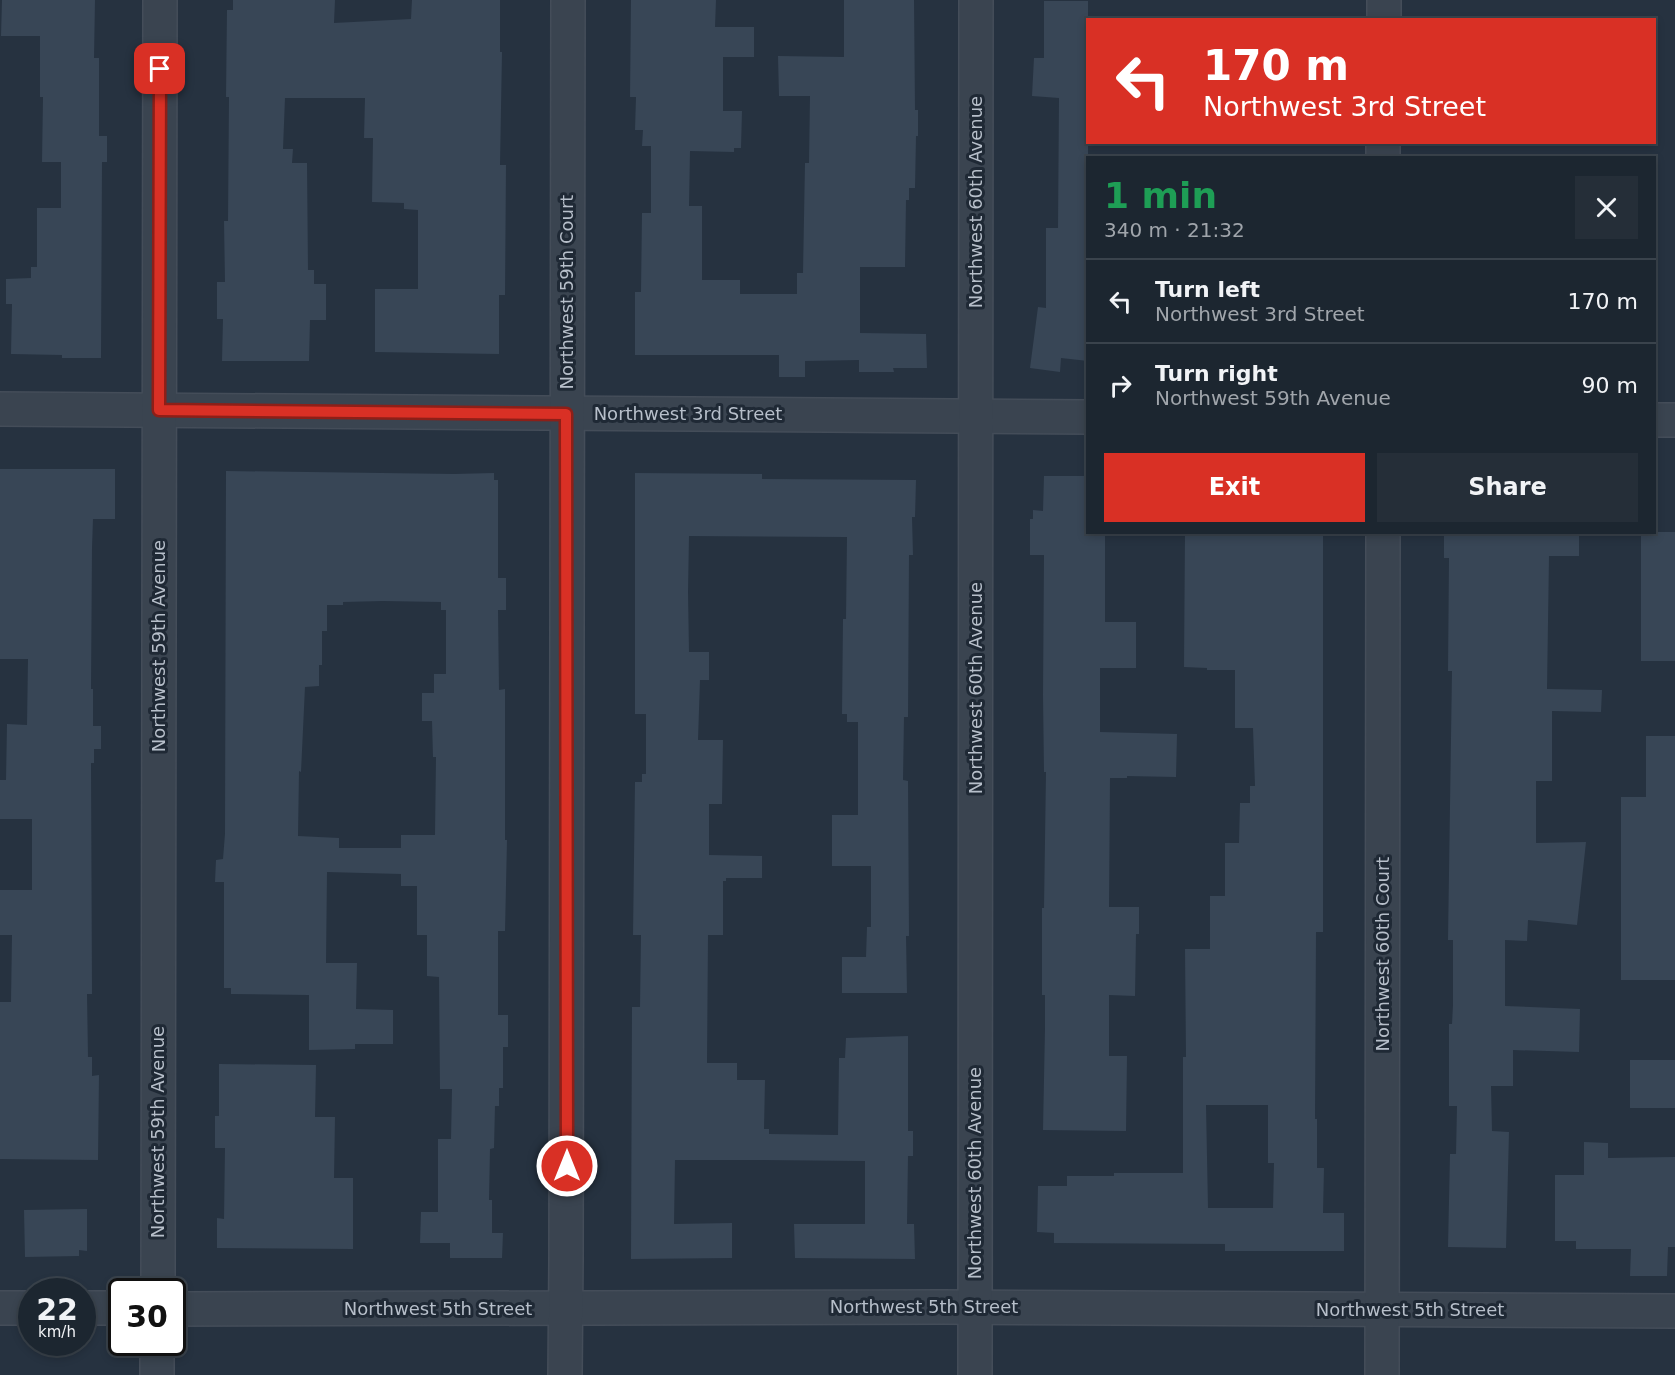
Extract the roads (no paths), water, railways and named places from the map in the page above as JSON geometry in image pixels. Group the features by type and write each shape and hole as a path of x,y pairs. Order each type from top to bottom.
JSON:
{"street":[{"name":"Northwest 59th Avenue","path":"158,1278 160,0"},
{"name":"Northwest 59th Court","path":"565,1375 568,0"},
{"name":"Northwest 60th Avenue","path":"975,1375 976,0"},
{"path":"1384,0 1384,18"},
{"name":"Northwest 3rd Street","path":"0,409 1086,417"},
{"path":"1656,420 1675,420"},
{"name":"Northwest 60th Court","path":"1382,1375 1383,534"},
{"name":"Northwest 5th Street","path":"186,1309 975,1307 1675,1311"},
{"path":"0,1308 18,1308"},
{"path":"157,1356 157,1375"}]}
